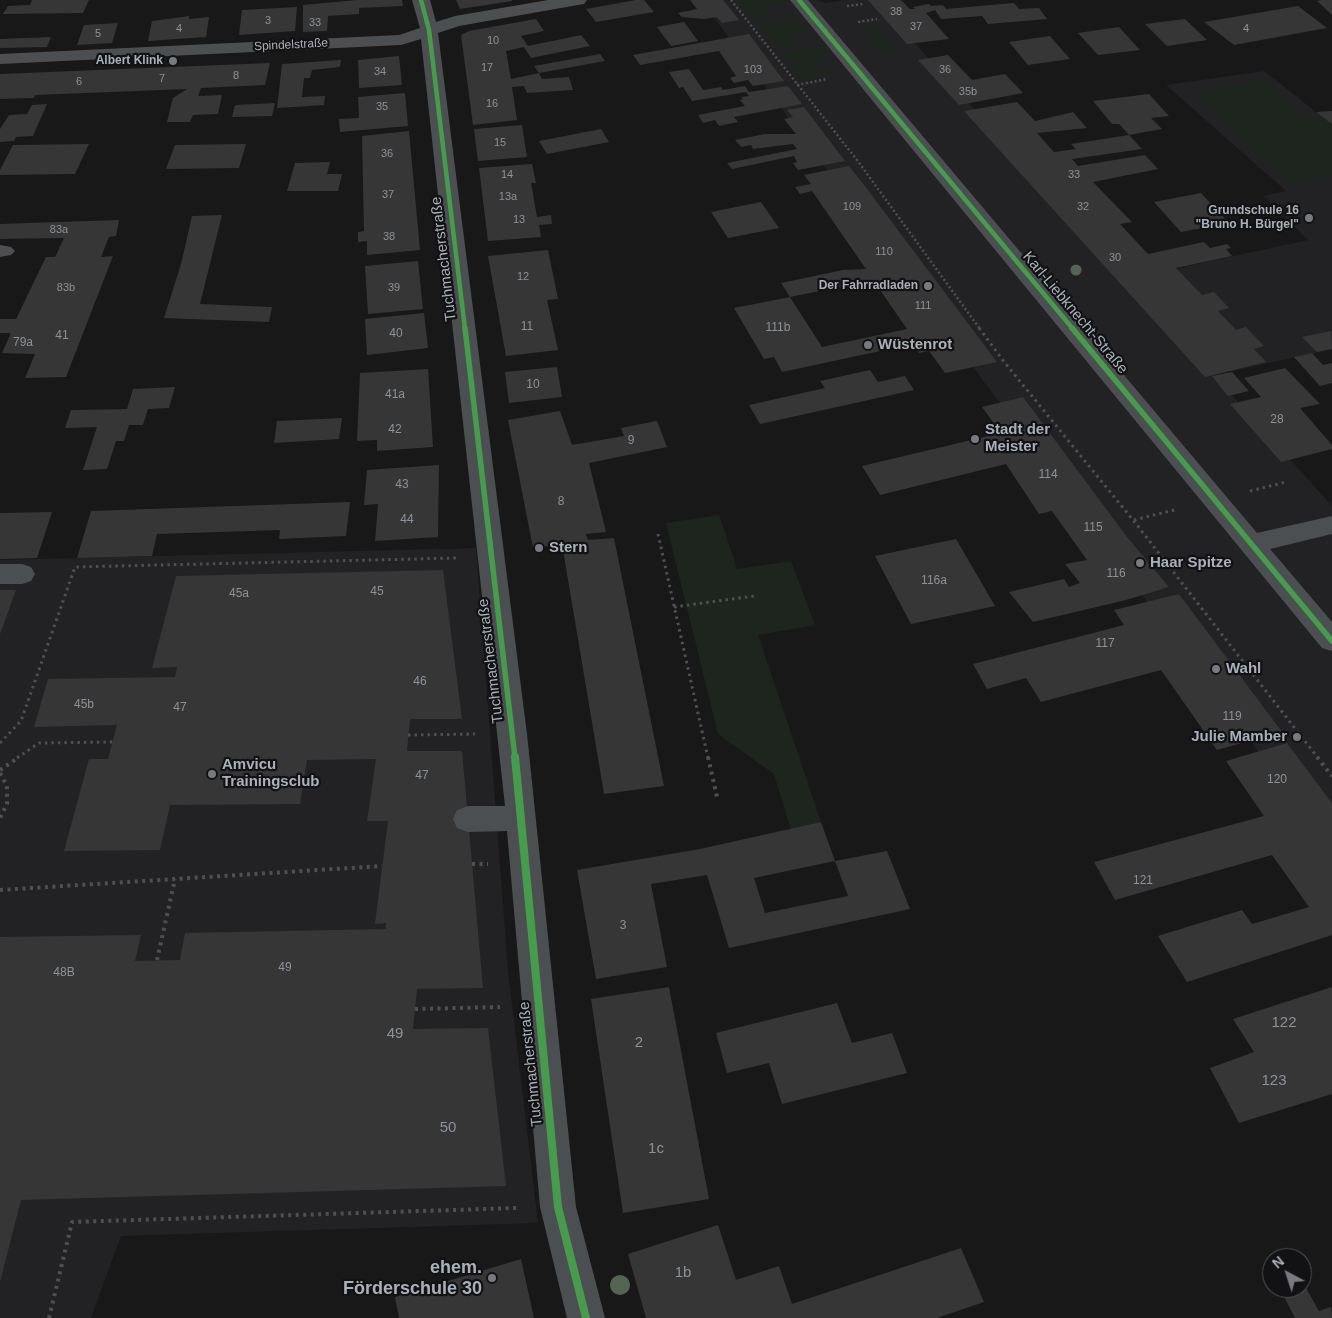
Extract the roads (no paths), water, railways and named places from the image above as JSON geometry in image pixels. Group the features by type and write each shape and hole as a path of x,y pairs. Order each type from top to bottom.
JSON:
{"street":[{"name":"Tuchmacherstraße","path":"421,0 429,30 513,734 558,1207 586,1318"},
{"name":"Spindelstraße","path":"0,59 401,40 455,21 578,0"},
{"name":"Karl-Liebknecht-Straße","path":"799,0 1332,641"},
{"path":"1251,544 1332,525"},
{"path":"468,819 520,818"}],"place":[{"name":"Albert Klink","path":"173,61"},
{"name":"Grundschule 16 \"Bruno H. Bürgel\"","path":"1309,218"},
{"name":"Der Fahrradladen","path":"928,286"},
{"name":"Wüstenrot","path":"868,345"},
{"name":"Stadt der Meister","path":"975,439"},
{"name":"Stern","path":"539,548"},
{"name":"Haar Spitze","path":"1140,563"},
{"name":"Wahl","path":"1216,669"},
{"name":"Julie Mamber","path":"1297,737"},
{"name":"Amvicu Trainingsclub","path":"212,774"},
{"name":"ehem. Förderschule 30","path":"492,1278"}]}
